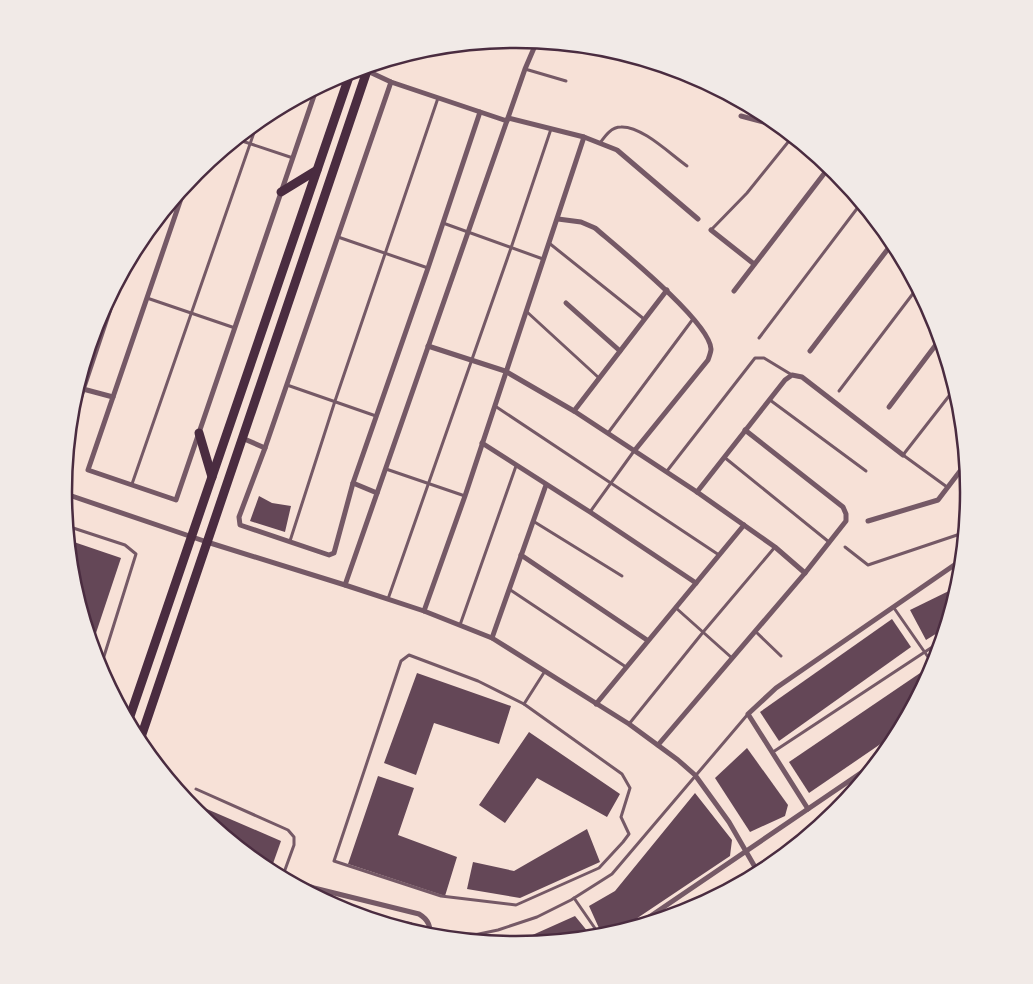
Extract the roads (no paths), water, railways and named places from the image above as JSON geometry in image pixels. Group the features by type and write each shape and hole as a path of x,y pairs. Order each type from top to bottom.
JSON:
{"main road":[{"path":"143,732 364,75"},
{"path":"131,713 348,80"},
{"path":"281,192 317,170"},
{"path":"199,434 212,478"}],"street":[{"path":"345,585 507,119 534,48"},
{"path":"372,72 391,82 480,112 584,138 617,150 698,219"},
{"path":"391,82 265,448 239,518 240,525 328,555 334,553 376,416 480,112"},
{"path":"180,201 88,470 176,500 313,97"},
{"path":"741,116 763,122"},
{"path":"424,611 465,496 584,138"},
{"path":"734,291 825,172"},
{"path":"558,219 581,222 595,228 666,290 708,338 711,349 708,360 634,450"},
{"path":"711,230 754,264"},
{"path":"810,351 888,248"},
{"path":"574,411 666,290"},
{"path":"566,303 620,351"},
{"path":"888,407 936,345"},
{"path":"428,346 505,371 574,411 667,471 744,525 804,573"},
{"path":"697,492 785,380 792,375 802,377 903,454"},
{"path":"84,389 113,397"},
{"path":"658,745 846,521 843,507 745,430"},
{"path":"242,438 265,448"},
{"path":"482,443 696,583"},
{"path":"868,521 938,500 960,471"},
{"path":"354,483 377,493"},
{"path":"492,638 546,485"},
{"path":"72,497 424,611 492,638 629,724 695,774 728,822 755,867"},
{"path":"596,704 744,525"},
{"path":"521,555 647,640"},
{"path":"808,809 748,714 776,688 954,565"},
{"path":"652,915 861,773"},
{"path":"315,888 419,914 426,918 430,928"}],"lane":[{"path":"525,69 566,81"},
{"path":"290,542 335,401 438,98"},
{"path":"600,143 607,133 619,126 637,130 687,166"},
{"path":"388,600 551,129"},
{"path":"132,485 253,134"},
{"path":"243,141 293,158"},
{"path":"711,230 747,193 789,141"},
{"path":"759,338 858,207"},
{"path":"443,223 543,259"},
{"path":"338,237 428,268"},
{"path":"549,244 644,319"},
{"path":"839,391 914,293"},
{"path":"147,298 234,328"},
{"path":"525,311 600,378"},
{"path":"608,434 693,319"},
{"path":"667,471 756,358 764,358 792,375"},
{"path":"287,384 376,416"},
{"path":"947,488 903,454 950,395"},
{"path":"770,400 866,471"},
{"path":"494,406 720,556"},
{"path":"590,512 634,450"},
{"path":"724,457 829,542"},
{"path":"459,625 516,466"},
{"path":"386,468 465,496"},
{"path":"534,521 622,576"},
{"path":"74,528 125,545 136,554 104,656"},
{"path":"845,547 868,565 959,534"},
{"path":"629,724 774,548"},
{"path":"509,589 626,667"},
{"path":"676,607 732,658"},
{"path":"894,608 928,658"},
{"path":"754,631 781,656"},
{"path":"773,752 932,648"},
{"path":"409,656 417,658 478,680 524,704 622,774 630,788 621,817 629,834 599,868 516,905 440,896 334,861 401,661 409,656"},
{"path":"524,704 545,671"},
{"path":"475,935 498,930 537,917 574,898 612,874 695,774 748,714"},
{"path":"196,789 288,830 294,837 294,845 284,871"},
{"path":"574,898 596,929"}]}
